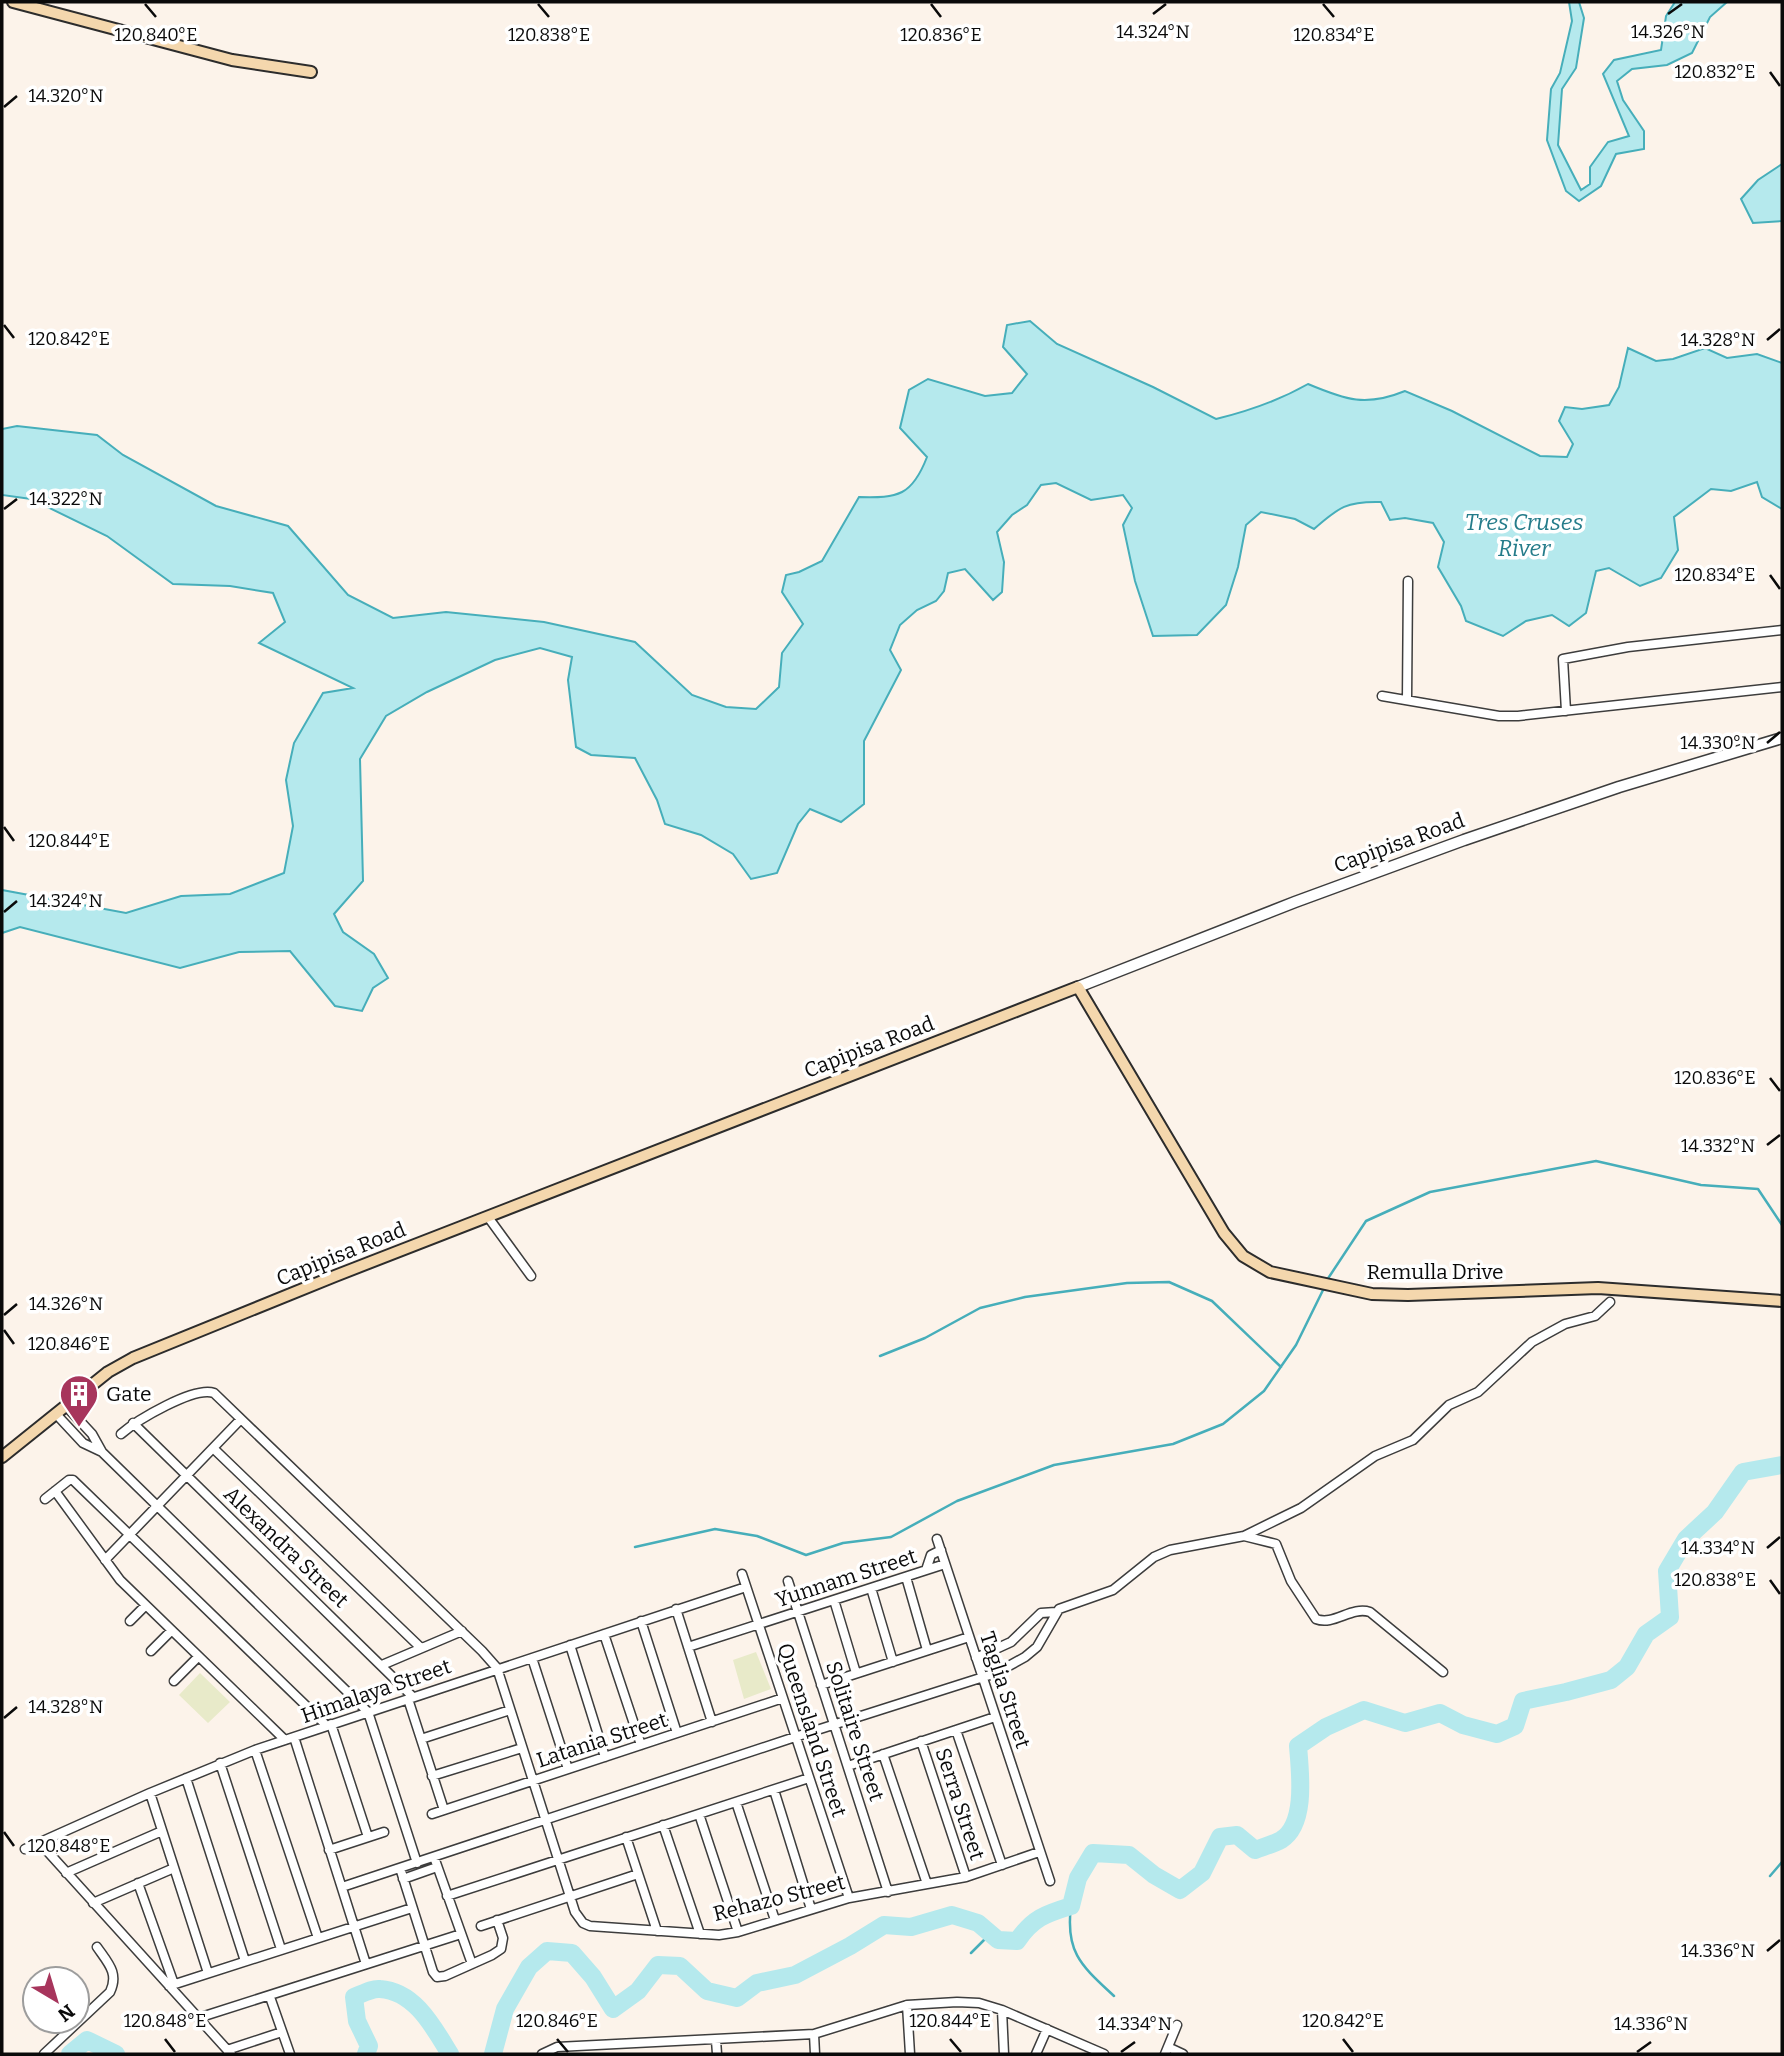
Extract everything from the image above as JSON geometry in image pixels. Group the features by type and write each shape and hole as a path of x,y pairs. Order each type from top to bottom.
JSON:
{"main road":[{"path":"13,2 233,60 311,72"},
{"name":"Capipisa Road","path":"2,1457 108,1372 133,1358 1078,987"},
{"name":"Remulla Drive","path":"1078,987 1224,1233 1248,1260 1280,1276 1390,1295 1598,1288 1782,1301"}],"street":[{"path":"1407,699 1408,581"},
{"path":"1566,711 1563,659 1629,647 1782,630"},
{"path":"1382,696 1499,716 1782,687"},
{"name":"Capipisa Road","path":"1078,987 1429,852 1619,787 1782,737"},
{"path":"488,1217 531,1276"},
{"path":"976,1658 1011,1642 1041,1613 1056,1612 1113,1590 1154,1557 1170,1550 1244,1536 1301,1508 1375,1456 1413,1440 1449,1405 1478,1392 1532,1342 1565,1324 1595,1316 1610,1302"},
{"path":"121,1434 149,1413 209,1391 214,1393 462,1631 497,1668"},
{"path":"66,1406 92,1434 102,1452 156,1507 368,1712 417,1863"},
{"path":"56,1414 83,1443 102,1452"},
{"path":"105,1560 240,1420"},
{"name":"Alexandra Street","path":"133,1423 382,1665 410,1698 443,1810"},
{"path":"213,1448 421,1648"},
{"path":"45,1499 69,1480 73,1480 329,1725 368,1837"},
{"path":"55,1491 120,1580 198,1657 289,1739 342,1887 366,1964"},
{"path":"1244,1536 1276,1544 1291,1581 1316,1619 1327,1621 1357,1611 1370,1612 1443,1672"},
{"name":"Taglia Street","path":"937,1539 1050,1881"},
{"path":"926,1570 931,1555 941,1550"},
{"name":"Yunnam Street","path":"688,1647 945,1564"},
{"name":"Queensland Street","path":"742,1574 849,1898"},
{"path":"906,1577 927,1650"},
{"name":"Solitaire Street","path":"788,1581 888,1892"},
{"name":"Himalaya Street","path":"24,1849 255,1750 746,1587"},
{"path":"871,1588 893,1662"},
{"path":"834,1600 856,1674"},
{"path":"130,1621 145,1606"},
{"path":"677,1609 712,1722"},
{"path":"342,1887 982,1677 1012,1665 1037,1647 1056,1612"},
{"path":"641,1621 677,1733"},
{"path":"152,1651 171,1631"},
{"path":"382,1665 462,1631"},
{"path":"604,1634 641,1745"},
{"path":"821,1685 969,1637"},
{"path":"570,1645 605,1757"},
{"path":"174,1681 198,1657"},
{"path":"532,1658 568,1769"},
{"name":"Rehazo Street","path":"497,1668 569,1897 579,1918 590,1926 719,1935 849,1898 966,1877 1039,1852"},
{"name":"Latania Street","path":"432,1814 783,1698"},
{"path":"421,1739 510,1710"},
{"path":"848,1766 995,1717"},
{"path":"956,1730 1002,1865"},
{"name":"Serra Street","path":"921,1741 966,1877"},
{"path":"432,1776 522,1748"},
{"path":"255,1750 318,1938"},
{"path":"883,1754 927,1884"},
{"path":"220,1763 281,1950"},
{"path":"186,1778 245,1961"},
{"path":"447,1896 809,1778"},
{"path":"774,1790 811,1909"},
{"path":"150,1793 208,1973"},
{"path":"736,1802 775,1920"},
{"path":"699,1814 738,1931"},
{"path":"663,1825 700,1934"},
{"path":"66,1873 162,1831"},
{"path":"329,1850 384,1832"},
{"path":"626,1838 657,1931"},
{"path":"39,1842 172,1985 229,2052 282,2032"},
{"path":"434,1857 472,1964"},
{"path":"403,1879 437,1867"},
{"path":"93,1903 174,1868"},
{"path":"400,1868 424,1946 437,1977 472,1964 501,1949 503,1938 497,1920"},
{"path":"481,1926 638,1874"},
{"path":"138,1883 172,1985"},
{"path":"172,1985 412,1908"},
{"path":"198,2018 461,1934"},
{"path":"44,2054 110,1992 115,1982 113,1970 97,1947"},
{"path":"270,1997 290,2054"},
{"path":"542,2054 557,2047 814,2034 907,2006 957,2002 979,2003 1002,2010 1104,2054"},
{"path":"907,2006 910,2054"},
{"path":"1002,2010 1004,2054"},
{"path":"1177,2025 1167,2050 1183,2054"},
{"path":"1037,2054 1047,2029"},
{"path":"814,2034 815,2054"},
{"path":"716,2040 717,2054"},
{"path":"622,2045 622,2054"}],"green space":[{"path":"756,1652 771,1689 744,1699 733,1660"},
{"path":"200,1673 230,1702 208,1723 179,1695"}],"water":[{"path":"1569,2 1579,2 1584,18 1576,68 1562,89 1558,145 1581,190 1590,184 1590,167 1608,142 1629,136 1603,74 1614,60 1661,50 1666,16 1675,2 1727,2 1710,17 1692,53 1667,65 1632,69 1617,81 1623,100 1644,131 1644,149 1616,154 1601,186 1579,201 1566,191 1547,140 1551,89 1560,73 1572,21"},
{"path":"1782,164 1782,221 1753,223 1741,199 1758,180"},
{"name":"Tres Cruses River","path":"1030,321 1057,344 1216,419 1263,405 1308,384 1356,400 1379,399 1405,391 1452,411 1540,456 1567,457 1573,444 1559,421 1565,407 1582,409 1609,405 1619,387 1628,348 1656,361 1673,359 1705,348 1727,358 1757,354 1782,363 1782,509 1762,497 1757,482 1731,491 1711,489 1674,517 1678,550 1661,578 1640,586 1609,568 1596,571 1586,613 1569,626 1552,615 1526,621 1503,636 1466,621 1461,606 1438,567 1444,542 1433,523 1405,518 1390,520 1381,502 1351,504 1330,515 1314,529 1295,519 1261,512 1246,525 1238,567 1226,605 1197,635 1153,636 1135,581 1123,525 1132,508 1123,495 1091,500 1056,483 1041,485 1027,505 1012,515 997,532 1004,562 1002,592 993,600 965,569 948,573 944,591 936,601 917,610 900,625 890,650 901,670 864,741 864,804 841,822 810,809 798,824 777,873 751,879 733,854 701,835 665,824 657,800 635,758 591,755 576,747 568,680 572,657 540,648 495,660 427,692 386,716 360,759 363,881 334,914 343,932 374,954 388,978 373,988 362,1011 335,1006 290,951 239,952 180,968 20,927 2,933 2,890 126,913 181,896 230,894 284,873 293,826 286,780 294,743 323,693 353,688 259,643 285,622 273,593 230,586 173,584 107,536 31,499 2,495 2,429 17,426 97,435 123,455 216,506 288,526 348,595 393,618 446,612 544,622 635,642 692,695 726,707 756,709 779,687 782,653 803,624 782,592 786,575 822,561 859,497 884,497 902,492 916,480 921,470 927,457 900,428 909,390 928,379 985,396 1012,393 1027,374 1003,347 1007,325"}],"waterway":[{"path":"1327,1280 1366,1221 1430,1192 1596,1161 1701,1185 1758,1189 1782,1225"},
{"path":"880,1356 925,1338 980,1308 1025,1297 1127,1283 1169,1282 1212,1301 1281,1367"},
{"path":"635,1547 715,1529 757,1536 806,1555 843,1543 891,1537 957,1501 1054,1465 1173,1444 1223,1424 1264,1391 1296,1345 1325,1286"},
{"path":"493,2054 505,2009 529,1967 547,1951 572,1953 593,1977 613,2009 638,1991 658,1965 680,1966 707,1991 737,1998 757,1983 795,1975 884,1925 911,1927 952,1915 978,1923 998,1940 1017,1941 1040,1918 1071,1906 1078,1878 1093,1853 1129,1855 1154,1875 1180,1890 1202,1873 1220,1837 1237,1835 1255,1850 1281,1840 1289,1832 1295,1822 1300,1797 1298,1746 1326,1727 1364,1710 1405,1723 1440,1713 1463,1725 1497,1734 1515,1726 1523,1701 1611,1680 1627,1667 1646,1634 1670,1617 1667,1571 1686,1539 1715,1512 1743,1472 1782,1465"},
{"path":"1770,1876 1782,1862"},
{"path":"1071,1906 1071,1936 1078,1957 1114,1996"},
{"path":"971,1953 990,1934"},
{"path":"366,2054 369,2046 357,2021 354,1997 377,1989 403,1996 422,2012 450,2054"},
{"path":"70,2054 87,2040 116,2054"}],"place":[{"name":"Gate","path":"79,1428"}]}
